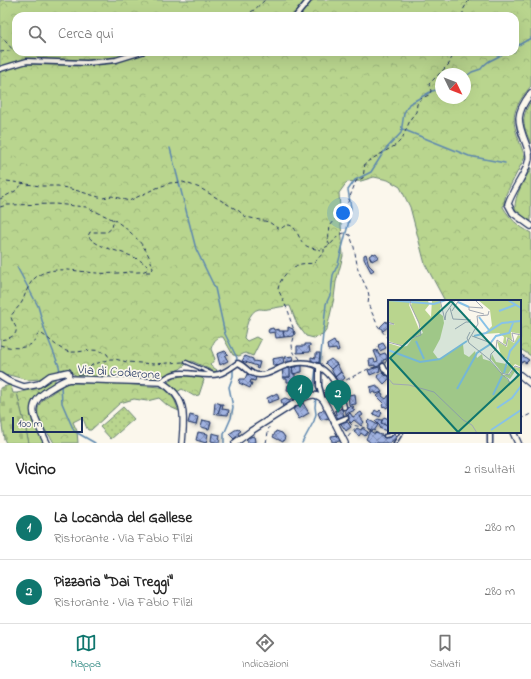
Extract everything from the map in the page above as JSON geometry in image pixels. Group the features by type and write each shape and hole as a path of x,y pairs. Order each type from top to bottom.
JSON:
{"street":[{"path":"299,12 309,0"},
{"path":"0,69 27,61 87,63 116,60 129,56"},
{"path":"531,93 523,106 519,117 519,126 528,151 528,161 508,204 513,213 531,226"},
{"path":"161,382 180,372 207,375 214,374 224,372 239,363 248,371 260,375 270,373 287,365 301,363 318,366 329,374 336,385 344,407"},
{"path":"318,366 319,386 322,398 345,443"},
{"path":"383,366 388,372"},
{"path":"0,376 8,381 24,387 40,384 50,376 68,372 69,378"},
{"path":"521,376 531,384"},
{"name":"Via di Coderone","path":"47,443 33,414 34,402 39,396 60,382 69,378 161,382 172,391 182,405 184,414 182,443"},
{"path":"235,443 244,435 270,418 309,395 316,395 322,398"},
{"path":"334,423 346,418"},
{"path":"514,433 518,443"}],"lane":[{"path":"186,362 214,374"},
{"path":"385,436 391,433"},
{"path":"395,443 401,433"}],"path":[{"path":"251,12 265,0"},
{"path":"463,12 469,0"},
{"path":"0,35 12,49"},
{"path":"0,52 12,50"},
{"path":"330,245 328,242 330,226 348,202 356,181 362,178 365,163 390,149 402,139 411,118 416,112 417,104 422,98 429,95 429,84 449,64 452,56"},
{"path":"0,180 40,186 58,186 103,198 112,196 129,201 170,183 183,182 200,188 239,211 246,217 269,222 279,229 289,225 294,228 306,246 320,250 330,245 344,233 350,235 354,247 358,270 368,291 368,304 378,326 388,339"},
{"path":"0,199 17,190 23,184"},
{"path":"0,207 7,205 55,204 86,207 112,219 130,231 150,257 153,266 153,270 150,272 98,273 75,270 49,270 40,274 31,282 22,301 11,316 16,332 14,335 0,340"},
{"path":"112,219 112,228 107,232 92,231 88,236 96,242 140,260 148,267 148,269 144,271"},
{"path":"301,363 299,357 293,353 292,345 295,333 290,319 290,313 278,289 279,284 285,274 300,264 314,264 324,252 324,248"},
{"path":"0,345 20,348 31,345 40,333 58,347 68,352 95,350 105,353 110,359"},
{"path":"336,385 370,368 383,366 388,358"},
{"path":"78,374 83,374 92,365 110,359 154,364 186,362"},
{"path":"330,412 344,407"},
{"path":"521,418 531,414"},
{"path":"266,443 270,418"},
{"path":"346,418 356,427 362,427 385,436"},
{"path":"342,436 348,437 356,427"}],"green space":[{"path":"0,0 531,0 531,86 518,105 514,120 517,136 525,157 506,194 503,207 515,222 531,233 531,356 521,350 521,300 444,300 425,264 410,207 400,187 388,180 374,177 361,181 347,182 339,193 343,256 336,282 327,329 323,335 314,338 306,336 297,324 290,306 259,309 252,313 244,338 247,341 256,337 261,340 253,356 245,353 239,356 233,355 223,337 218,338 214,342 211,349 215,359 210,365 217,370 215,372 192,361 180,369 159,378 79,377 66,370 47,374 39,379 28,380 9,375 0,378"},
{"path":"531,101 531,144 526,132 524,118"},
{"path":"531,168 531,221 515,209 515,204 518,193"},
{"path":"182,375 202,378 204,380 199,395 194,396 182,389 177,392 167,383"},
{"path":"55,378 55,382 35,397 30,408 35,426 44,443 29,443 17,393 39,388"},
{"path":"67,383 122,384 160,387 166,390 174,399 179,411 168,406 159,398 147,401 134,399 120,403 91,430 88,430 81,418 73,422 77,431 78,443 54,443 43,427 38,416 38,408 45,398"},
{"path":"10,385 13,393 17,393 29,443 6,443 4,439 0,412 0,388"},
{"path":"123,407 134,419 111,439 100,427"}],"building":[{"path":"376,253 379,257 372,261 369,256"},
{"path":"366,254 369,265 374,270 371,272 364,259 364,255"},
{"path":"386,321 388,327 383,331 380,327"},
{"path":"288,327 293,329 294,336 284,337 283,331 288,331"},
{"path":"273,328 274,330 279,329 279,331 283,331 284,337 276,338 275,332 269,333 269,329"},
{"path":"334,341 339,350 328,350 327,345"},
{"path":"383,343 386,348 380,351 378,345"},
{"path":"305,344 310,344 310,352 297,353 297,346 305,346"},
{"path":"377,350 379,355 385,353 387,355 387,359 383,360 383,365 375,367 375,365 370,366 369,360 374,359 375,362 378,361 374,351"},
{"path":"225,351 228,354 225,356 228,361 220,365 217,354"},
{"path":"316,353 320,353 319,363 311,361 311,357 316,358"},
{"path":"521,355 529,360 526,363 523,361 522,363"},
{"path":"245,356 253,359 253,361 260,362 258,369 256,368 257,366 242,361"},
{"path":"293,356 294,362 286,363 285,357"},
{"path":"283,357 284,365 273,366 272,359"},
{"path":"331,359 337,364 331,369 325,363"},
{"path":"297,364 302,364 302,372 293,374 292,367 297,367"},
{"path":"337,364 341,372 335,377 331,369"},
{"path":"289,366 292,366 293,374 295,374 295,379 293,379 293,382 295,382 295,384 299,384 299,387 291,386 291,382 287,382 287,379 283,379 283,377 290,377"},
{"path":"379,367 380,371 370,375 368,370"},
{"path":"290,368 290,377 283,377 282,369"},
{"path":"341,372 345,378 339,383 335,377"},
{"path":"382,372 386,376 388,375 388,380 384,384 377,376"},
{"path":"247,374 256,377 255,381 251,380 250,383 252,383 250,388 239,383 240,379 245,379"},
{"path":"288,385 301,387 300,393 287,390"},
{"path":"377,385 377,388 379,388 382,392 376,394 375,392 371,393 370,387"},
{"path":"277,393 279,399 268,403 267,398"},
{"path":"381,393 386,399 388,396 387,408 384,406 383,407 382,405 384,403 377,396"},
{"path":"355,394 356,404 349,405 348,395"},
{"path":"297,396 298,398 283,407 281,400 285,398 290,400"},
{"path":"215,402 221,404 218,414 214,413"},
{"path":"303,403 309,413 299,419 293,409"},
{"path":"221,404 223,404 222,409 229,410 228,415 218,414"},
{"path":"345,407 354,407 352,408 355,410 346,414"},
{"path":"325,408 329,418 321,420 318,413"},
{"path":"342,408 344,417 338,420 335,411"},
{"path":"375,410 378,412 380,410 382,412 380,417 373,414"},
{"path":"361,412 363,415 360,417 364,422 361,426 354,420 351,423 347,418 349,417 348,415 350,413 353,417"},
{"path":"190,415 198,417 196,425 188,423"},
{"path":"384,417 388,419 387,426 381,423"},
{"path":"378,419 382,420 381,423 387,426 388,424 388,432 379,428 380,426 375,421"},
{"path":"203,420 211,422 209,429 201,427"},
{"path":"346,420 351,427 346,431 339,421"},
{"path":"369,420 378,425 374,431 367,428 369,424 367,422"},
{"path":"357,428 361,430 362,428 368,432 365,436 361,433 359,436 354,432"},
{"path":"239,429 241,431 238,433 239,435 234,439 229,434 235,430"},
{"path":"276,431 282,433 285,437 283,442 273,437"},
{"path":"370,431 388,438 392,433 397,437 390,443 371,443 366,439"},
{"path":"198,432 208,434 206,443 196,440"},
{"path":"212,433 220,435 219,443 211,441"},
{"path":"339,435 340,441 332,442 331,436"},
{"path":"254,436 255,442 248,443 246,438"}],"waterway":[{"path":"519,45 531,38"},
{"path":"471,73 481,69 489,61 499,56"},
{"path":"320,364 326,304 331,293 333,275 338,264 351,208 348,190 355,180 371,172 385,150 401,133 404,113 409,104 435,90"},
{"path":"402,129 469,156 505,163"},
{"path":"170,148 196,249 215,288 225,334 237,358 235,364"},
{"path":"17,267 38,306 45,331 60,372"},
{"path":"224,443 224,434 231,418 233,407 229,387 233,376 233,368"},
{"path":"313,392 316,368"},
{"path":"61,385 62,403 74,431 95,443"},
{"path":"302,443 314,421 316,414 316,397"}],"place":[{"name":"La Locanda del Gallese","path":"300,408"},
{"name":"Pizzaria \"Dai Treggi\"","path":"338,413"}]}
